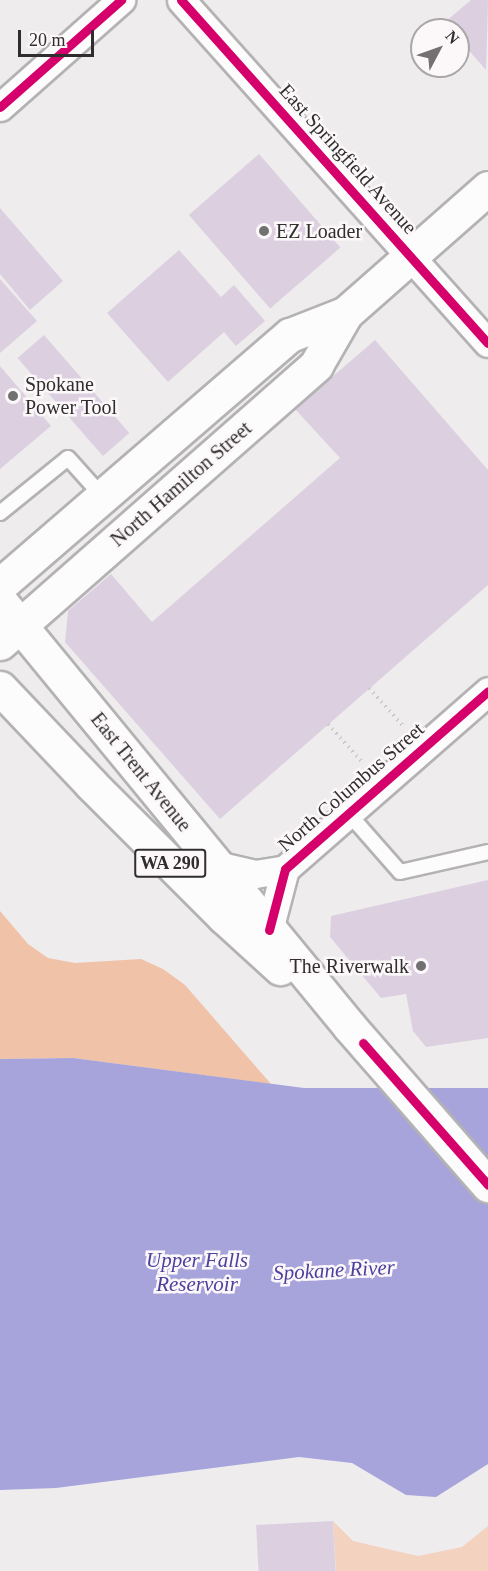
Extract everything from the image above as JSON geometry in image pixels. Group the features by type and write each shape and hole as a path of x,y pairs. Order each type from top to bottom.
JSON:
{"main road":[{"name":"North Hamilton Street","path":"7,623 316,365 346,313 488,188"},
{"name":"North Hamilton Street","path":"0,585 290,335 346,313"},
{"name":"East Trent Avenue","path":"7,623 216,865 356,1035 488,1185"},
{"name":"East Trent Avenue","path":"0,688 91,784 224,917 356,1035"}],"street":[{"path":"0,107 121,0"},
{"name":"East Springfield Avenue","path":"181,0 488,343"},
{"name":"North Columbus Street","path":"216,865 255,874 285,869 488,691"},
{"name":"North Columbus Street","path":"269,930 272,910 285,869"}],"lane":[{"path":"0,513 68,458 103,497"},
{"path":"350,814 400,873 488,852"}],"path":[{"path":"369,688 403,726"},
{"path":"328,724 362,762"}],"shaded area":[{"path":"0,911 28,944 48,958 75,963 141,959 163,969 185,985 271,1084 73,1058 0,1059"},
{"path":"333,1521 353,1541 418,1556 462,1547 488,1526 488,1571 336,1571"}],"water":[{"name":"Upper Falls Reservoir","path":"73,1058 304,1088 488,1088 488,1464 436,1497 406,1495 352,1463 299,1457 56,1488 0,1490 0,1059"}],"building":[{"path":"471,0 488,0 486,70 470,52 470,18 450,18"},
{"name":"EZ Loader","path":"259,154 340,248 270,309 189,215"},
{"path":"0,208 63,281 30,310 0,274"},
{"path":"179,250 221,297 234,285 265,321 236,346 224,332 168,382 107,313"},
{"name":"Spokane Power Tool","path":"0,279 37,321 0,353"},
{"path":"44,335 129,433 103,456 18,358"},
{"path":"375,340 488,470 488,585 220,819 65,642 68,611 111,574 152,622 340,458 295,409"},
{"name":"Spokane Power Tool","path":"0,366 51,426 0,469"},
{"name":"The Riverwalk","path":"488,880 488,1038 426,1047 413,1031 406,994 381,998 330,937 331,916"},
{"path":"333,1521 336,1571 259,1571 256,1525"}],"cycle path":[{"path":"0,107 121,0"},
{"path":"181,0 488,343"},
{"path":"269,930 285,869 488,691"},
{"path":"363,1043 488,1185"}],"place":[{"name":"EZ Loader","path":"264,231"},
{"name":"Spokane Power Tool","path":"13,396"},
{"name":"The Riverwalk","path":"421,966"}],"water label":[{"name":"Spokane River","path":"334,1270"}]}
